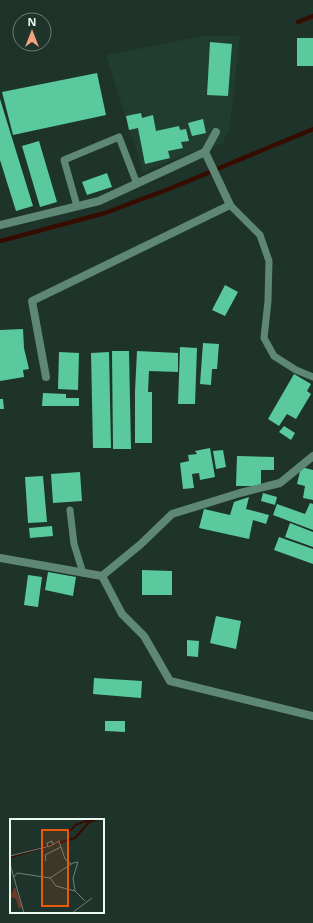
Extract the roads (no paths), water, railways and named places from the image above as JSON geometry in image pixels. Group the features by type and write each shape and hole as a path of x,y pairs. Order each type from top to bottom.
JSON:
{"street":[{"path":"0,225 99,201 205,152 216,132"},
{"path":"46,377 32,301 230,205 205,152"},
{"path":"0,558 102,576 141,544 172,514 240,492 280,483 313,456"},
{"path":"102,576 122,614 144,636 170,681 313,716"}],"lane":[{"path":"77,206 64,160 119,137 137,184"},
{"path":"230,205 260,235 269,261 268,301 264,338 274,356 296,370 313,377"},
{"path":"70,510 74,544 83,573"}],"waterway":[{"path":"298,22 313,16"},
{"path":"0,241 105,213 174,187 313,129"}]}
